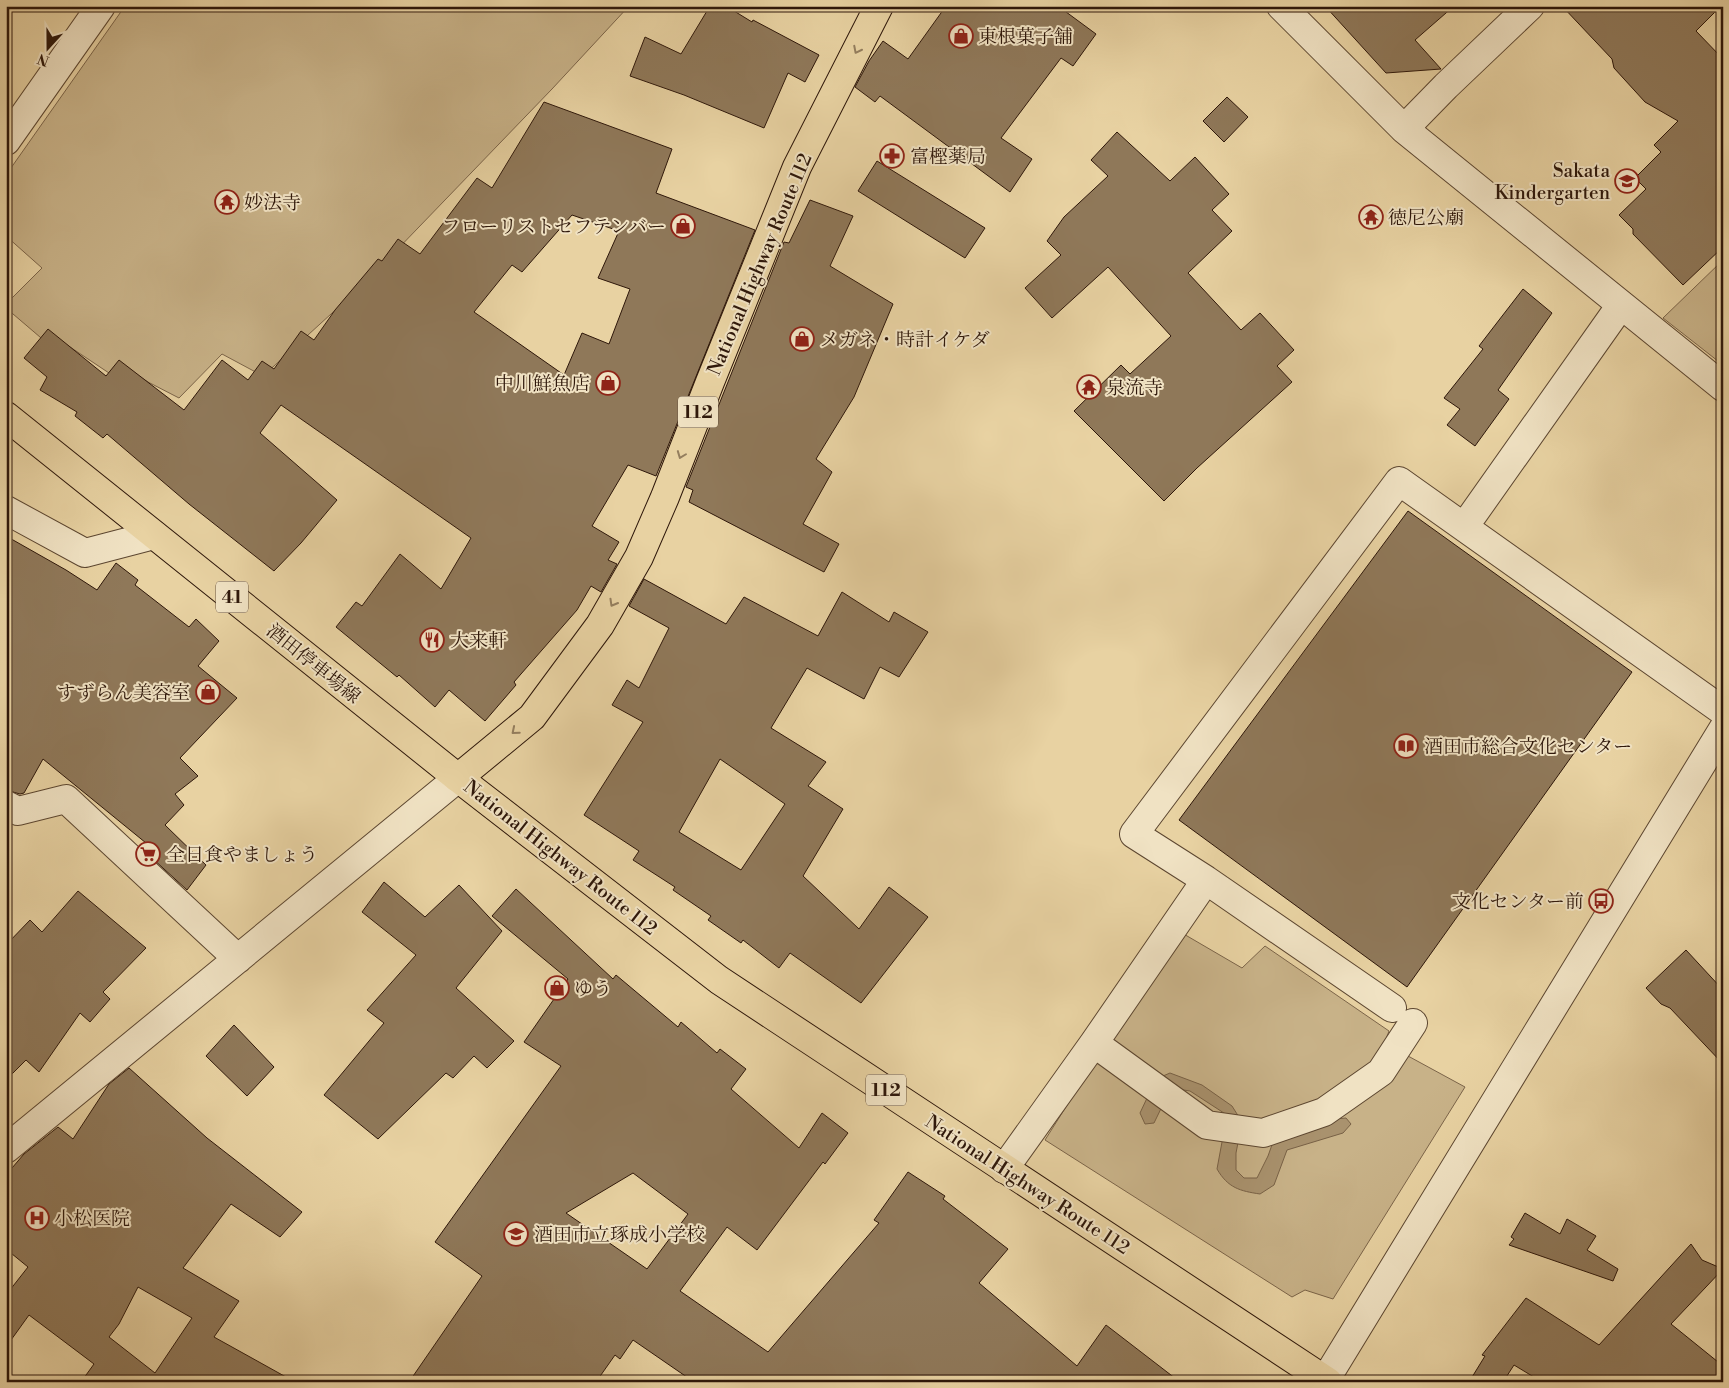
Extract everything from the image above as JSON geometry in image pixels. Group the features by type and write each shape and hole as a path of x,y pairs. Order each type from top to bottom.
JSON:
{"main road":[{"name":"National Highway Route 112","path":"879,6 797,167 665,497 639,557 600,625 532,717 458,778 719,980 1326,1381"},
{"name":"酒田停車場線","path":"6,416 458,778"}],"street":[{"path":"6,141 100,6"},
{"path":"1281,6 1404,129 1723,387"},
{"path":"1404,129 1526,8"},
{"path":"1464,527 1621,305"},
{"path":"1094,1043 1208,1125 1263,1133 1324,1112 1381,1072 1402,1016 1206,880 1134,834 1399,481 1723,711"},
{"path":"6,510 85,553 154,534"},
{"path":"1326,1381 1723,729"},
{"path":"6,1149 458,778"},
{"path":"6,804 18,811 66,799 238,959"},
{"path":"1004,1169 1094,1043 1206,880"}],"shaded area":[{"name":"妙法寺","path":"125,6 629,6 552,89 365,283 263,376 222,354 179,398 128,369 118,379 67,345 61,355 6,308 6,304 42,268 6,236 6,175"},
{"path":"1723,260 1723,365 1663,318"},
{"path":"1182,933 1242,968 1265,946 1389,1031 1383,1047 1356,1079 1308,1108 1260,1122 1212,1115 1109,1042"},
{"path":"1408,1056 1465,1087 1333,1299 1305,1290 1292,1297 1045,1140 1095,1061 1215,1140 1261,1145 1354,1108 1388,1083"},
{"path":"1170,1073 1202,1085 1232,1106 1242,1122 1236,1153 1236,1170 1244,1178 1257,1178 1273,1142 1335,1119 1346,1118 1351,1124 1343,1133 1287,1150 1274,1185 1260,1194 1246,1192 1230,1184 1217,1169 1227,1115 1190,1091 1171,1088 1154,1123 1145,1124 1140,1113 1156,1079"}],"building":[{"path":"710,6 726,6 752,22 753,20 819,55 805,82 788,73 764,128 684,95 630,76 645,37 681,54"},
{"path":"946,6 1058,6 1096,34 1073,66 1061,58 1001,138 1032,159 1010,192 880,96 875,102 855,87 869,61 883,41 908,59"},
{"path":"1325,6 1454,6 1415,40 1441,69 1386,73"},
{"path":"1562,6 1721,6 1696,31 1723,59 1723,247 1683,285 1633,234 1633,229 1619,215 1646,189 1635,178 1661,152 1654,145 1678,121 1645,102 1614,68 1612,59"},
{"path":"1227,97 1248,117 1224,142 1203,121"},
{"path":"544,102 672,149 656,193 755,230 656,476 628,465 592,526 619,542 608,560 617,564 601,592 591,586 577,610 514,682 516,685 485,721 449,690 435,707 399,675 397,677 336,627 356,602 362,606 400,554 441,589 471,538 281,405 260,433 337,500 301,543 274,571 189,504 107,434 103,438 75,416 77,412 40,390 47,377 24,358 48,329 106,376 119,360 184,410 222,360 248,380 262,361 274,369 301,331 314,340 335,310 378,259 382,261 398,239 420,254 477,178 492,188","holes":["572,215 619,231 598,278 630,289 609,344 582,333 564,375 474,312 512,265 522,272"]},
{"path":"1117,132 1170,181 1195,157 1229,194 1212,210 1232,231 1188,273 1241,330 1260,313 1294,350 1277,366 1292,382 1197,468 1164,501 1074,411 1121,365 1130,374 1171,336 1108,267 1052,318 1025,288 1061,255 1047,241 1064,217 1108,176 1091,160"},
{"path":"877,161 985,228 965,258 858,191"},
{"path":"810,200 853,216 830,266 893,304 854,397 816,459 832,472 803,524 839,544 824,572 689,502 693,490 686,487 784,242 789,243"},
{"path":"1523,289 1552,313 1498,390 1509,399 1475,446 1447,425 1460,409 1444,398 1483,349 1479,346"},
{"name":"酒田市総合文化センター","path":"1408,511 1632,672 1407,987 1179,820"},
{"path":"6,536 97,590 116,563 138,580 135,585 189,627 196,619 219,641 198,666 237,698 180,758 198,776 175,794 184,805 165,825 206,865 187,890 141,848 146,843 43,759 24,793 20,794 6,790"},
{"path":"644,579 726,624 744,597 818,636 842,592 889,622 894,612 928,632 899,677 880,667 864,699 807,668 771,728 826,762 808,786 843,809 803,876 859,929 889,887 928,917 861,1003 790,953 779,968 743,940 741,943 708,920 711,916 673,890 675,887 633,860 639,851 584,815 643,722 612,705 627,680 639,688 669,628 629,606","holes":["720,759 785,804 741,870 679,832"]},
{"path":"384,882 425,917 459,885 502,931 456,988 514,1041 487,1068 474,1056 453,1078 446,1073 378,1139 324,1095 384,1023 367,1010 416,955 362,912"},
{"path":"516,889 613,979 616,975 678,1027 681,1022 717,1053 720,1049 746,1069 731,1089 799,1148 822,1113 848,1133 825,1164 823,1162 757,1250 727,1227 680,1291 768,1352 879,1223 874,1220 908,1172 945,1196 943,1199 1008,1249 979,1283 1077,1366 1106,1325 1180,1382 694,1382 633,1340 620,1359 615,1355 596,1382 409,1382 482,1276 435,1242 561,1066 524,1042 568,979 492,916","holes":["633,1173 688,1214 647,1269 566,1213"]},
{"path":"78,891 146,948 103,992 110,999 90,1022 80,1013 39,1072 26,1060 6,1080 6,945 30,920 42,932"},
{"path":"1686,950 1723,990 1723,1064 1670,1008 1661,1004 1646,988"},
{"path":"234,1025 274,1067 247,1096 206,1056"},
{"path":"129,1068 207,1138 302,1212 280,1237 231,1204 183,1268 239,1301 214,1337 295,1382 81,1382 94,1364 29,1315 6,1347 6,1295 28,1267 6,1249 6,1175 24,1154 58,1127 73,1139 109,1084","holes":["138,1287 192,1318 155,1373 109,1337 119,1324"]},
{"path":"1525,1213 1560,1234 1567,1219 1596,1236 1587,1250 1618,1269 1613,1281 1509,1245 1514,1239 1511,1237"},
{"path":"1691,1244 1702,1260 1723,1269 1671,1324 1723,1366 1723,1382 1542,1382 1514,1365 1503,1382 1469,1382 1485,1356 1482,1355 1526,1298 1599,1345"}],"place":[{"name":"東根菓子舗","path":"961,36"},
{"name":"富樫薬局","path":"892,156"},
{"name":"Sakata Kindergarten","path":"1627,181"},
{"name":"妙法寺","path":"227,202"},
{"name":"徳尼公廟","path":"1371,217"},
{"name":"フローリストセフテンバー","path":"683,226"},
{"name":"メガネ・時計イケダ","path":"802,339"},
{"name":"中川鮮魚店","path":"608,383"},
{"name":"泉流寺","path":"1089,387"},
{"name":"大来軒","path":"432,640"},
{"name":"すずらん美容室","path":"208,692"},
{"name":"酒田市総合文化センター","path":"1406,746"},
{"name":"全日食やましょう","path":"148,854"},
{"name":"文化センター前","path":"1601,901"},
{"name":"ゆう","path":"557,988"},
{"name":"小松医院","path":"37,1218"},
{"name":"酒田市立琢成小学校","path":"516,1234"}]}
